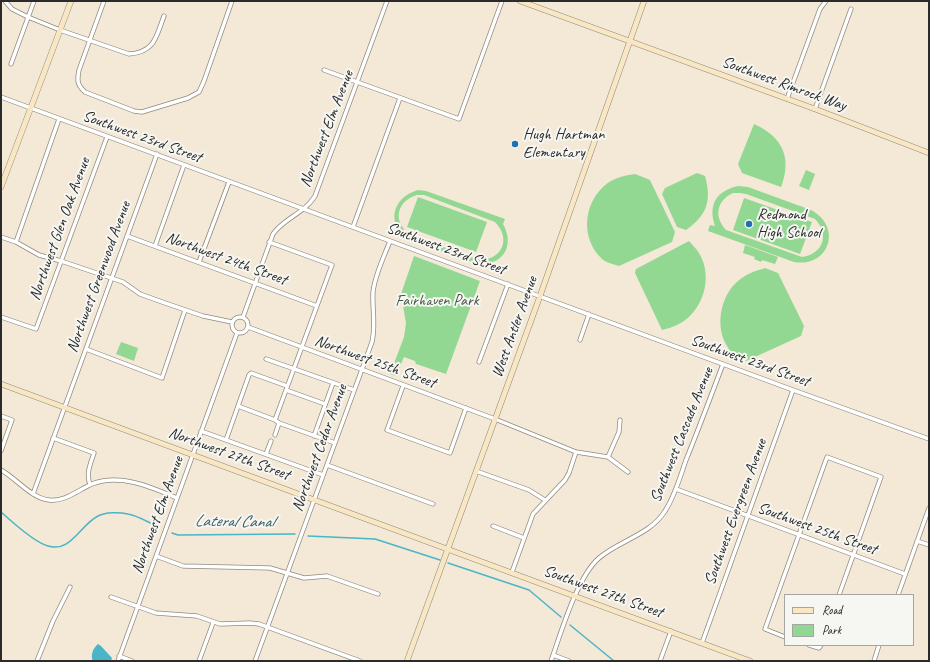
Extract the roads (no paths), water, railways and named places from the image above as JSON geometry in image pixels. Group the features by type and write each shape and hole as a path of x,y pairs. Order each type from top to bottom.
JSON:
{"street":[{"path":"5,1 12,9 28,17 129,54 136,54 147,50 155,39 164,16"},
{"path":"11,64 34,1"},
{"path":"1,187 71,1"},
{"path":"104,1 78,70 77,80 80,87 85,92 134,111 142,112 188,98 199,92 232,1"},
{"name":"Northwest Elm Avenue","path":"243,317 269,242 277,228 304,209 311,203 315,196 387,1"},
{"path":"324,70 459,119 502,1"},
{"name":"Southwest Rimrock Way","path":"520,1 815,109 929,153"},
{"name":"West Antler Avenue","path":"407,661 540,296 644,1"},
{"path":"787,99 820,9 826,1"},
{"path":"815,109 851,9"},
{"name":"Southwest 23rd Street","path":"1,97 929,439"},
{"path":"353,228 400,98"},
{"path":"16,242 59,119"},
{"name":"Northwest Glen Oak Avenue","path":"1,318 36,329 107,137"},
{"name":"Northwest Greenwood Avenue","path":"33,494 157,154"},
{"path":"155,246 184,165"},
{"path":"199,262 229,182"},
{"name":"Northwest 24th Street","path":"127,236 317,306"},
{"path":"1,237 16,242 38,255 112,278 128,285 140,294 204,316 232,322"},
{"name":"Northwest Cedar Avenue","path":"255,661 374,332 373,292 375,280 390,241"},
{"path":"269,242 332,265 275,420"},
{"path":"479,362 508,284"},
{"path":"86,349 162,378 186,310"},
{"path":"580,340 589,314"},
{"path":"238,317 243,317 248,322 248,327 245,332 237,333 233,329 232,322 238,317"},
{"name":"Northwest 25th Street","path":"248,327 495,419"},
{"name":"Northwest Elm Avenue","path":"118,661 237,333"},
{"path":"266,359 354,390"},
{"name":"Southwest Cascade Avenue","path":"551,661 575,596 587,571 600,558 649,528 659,520 666,510 676,489 723,364"},
{"path":"226,440 249,375 252,373 325,404"},
{"path":"314,436 333,383"},
{"name":"Northwest 27th Street","path":"1,384 448,549"},
{"path":"403,386 387,430 450,453 466,408"},
{"name":"Southwest Evergreen Avenue","path":"702,643 793,390"},
{"path":"238,406 334,443"},
{"path":"1,416 12,420 1,451"},
{"path":"495,419 576,452 608,457 628,472"},
{"path":"608,457 619,432 620,420"},
{"path":"275,435 279,423"},
{"path":"201,431 323,475"},
{"path":"53,438 94,453 87,478 90,485"},
{"path":"266,454 271,441"},
{"path":"512,572 533,514 565,480 576,452"},
{"path":"784,637 765,629 827,457 880,477 839,594"},
{"path":"327,465 433,504"},
{"path":"1,470 33,494 50,501 59,500 90,485 104,481 119,480 146,485 177,498"},
{"path":"476,471 529,490 545,500"},
{"name":"Southwest 25th Street","path":"676,489 905,574"},
{"path":"898,594 929,508"},
{"path":"493,526 524,538"},
{"path":"917,541 929,545"},
{"name":"Southwest 27th Street","path":"448,549 746,660"},
{"path":"156,556 183,566 270,568 304,578 327,576 378,594"},
{"path":"37,661 53,621 70,587"},
{"path":"111,597 156,613 197,616 220,624 259,624 360,661"},
{"path":"199,661 213,622"},
{"path":"660,661 671,631"},
{"path":"874,661 879,646"},
{"path":"553,655 569,661"},
{"path":"119,656 132,661"}],"water":[{"path":"98,644 112,658 111,661 93,661 92,652"}],"waterway":[{"name":"Lateral Canal","path":"1,512 37,541 48,546 56,547 63,546 69,542 86,525 98,516 109,513 124,513 132,515 159,527"},
{"name":"Lateral Canal","path":"172,533 178,535 295,534"},
{"name":"Lateral Canal","path":"308,536 375,539 440,560"},
{"name":"Lateral Canal","path":"448,563 529,590 561,617"},
{"name":"Lateral Canal","path":"570,625 614,661"}],"place":[{"name":"Hugh Hartman Elementary","path":"515,144"},
{"name":"Redmond High School","path":"749,224"}],"park label":[{"name":"Fairhaven Park","path":"437,301"}]}
